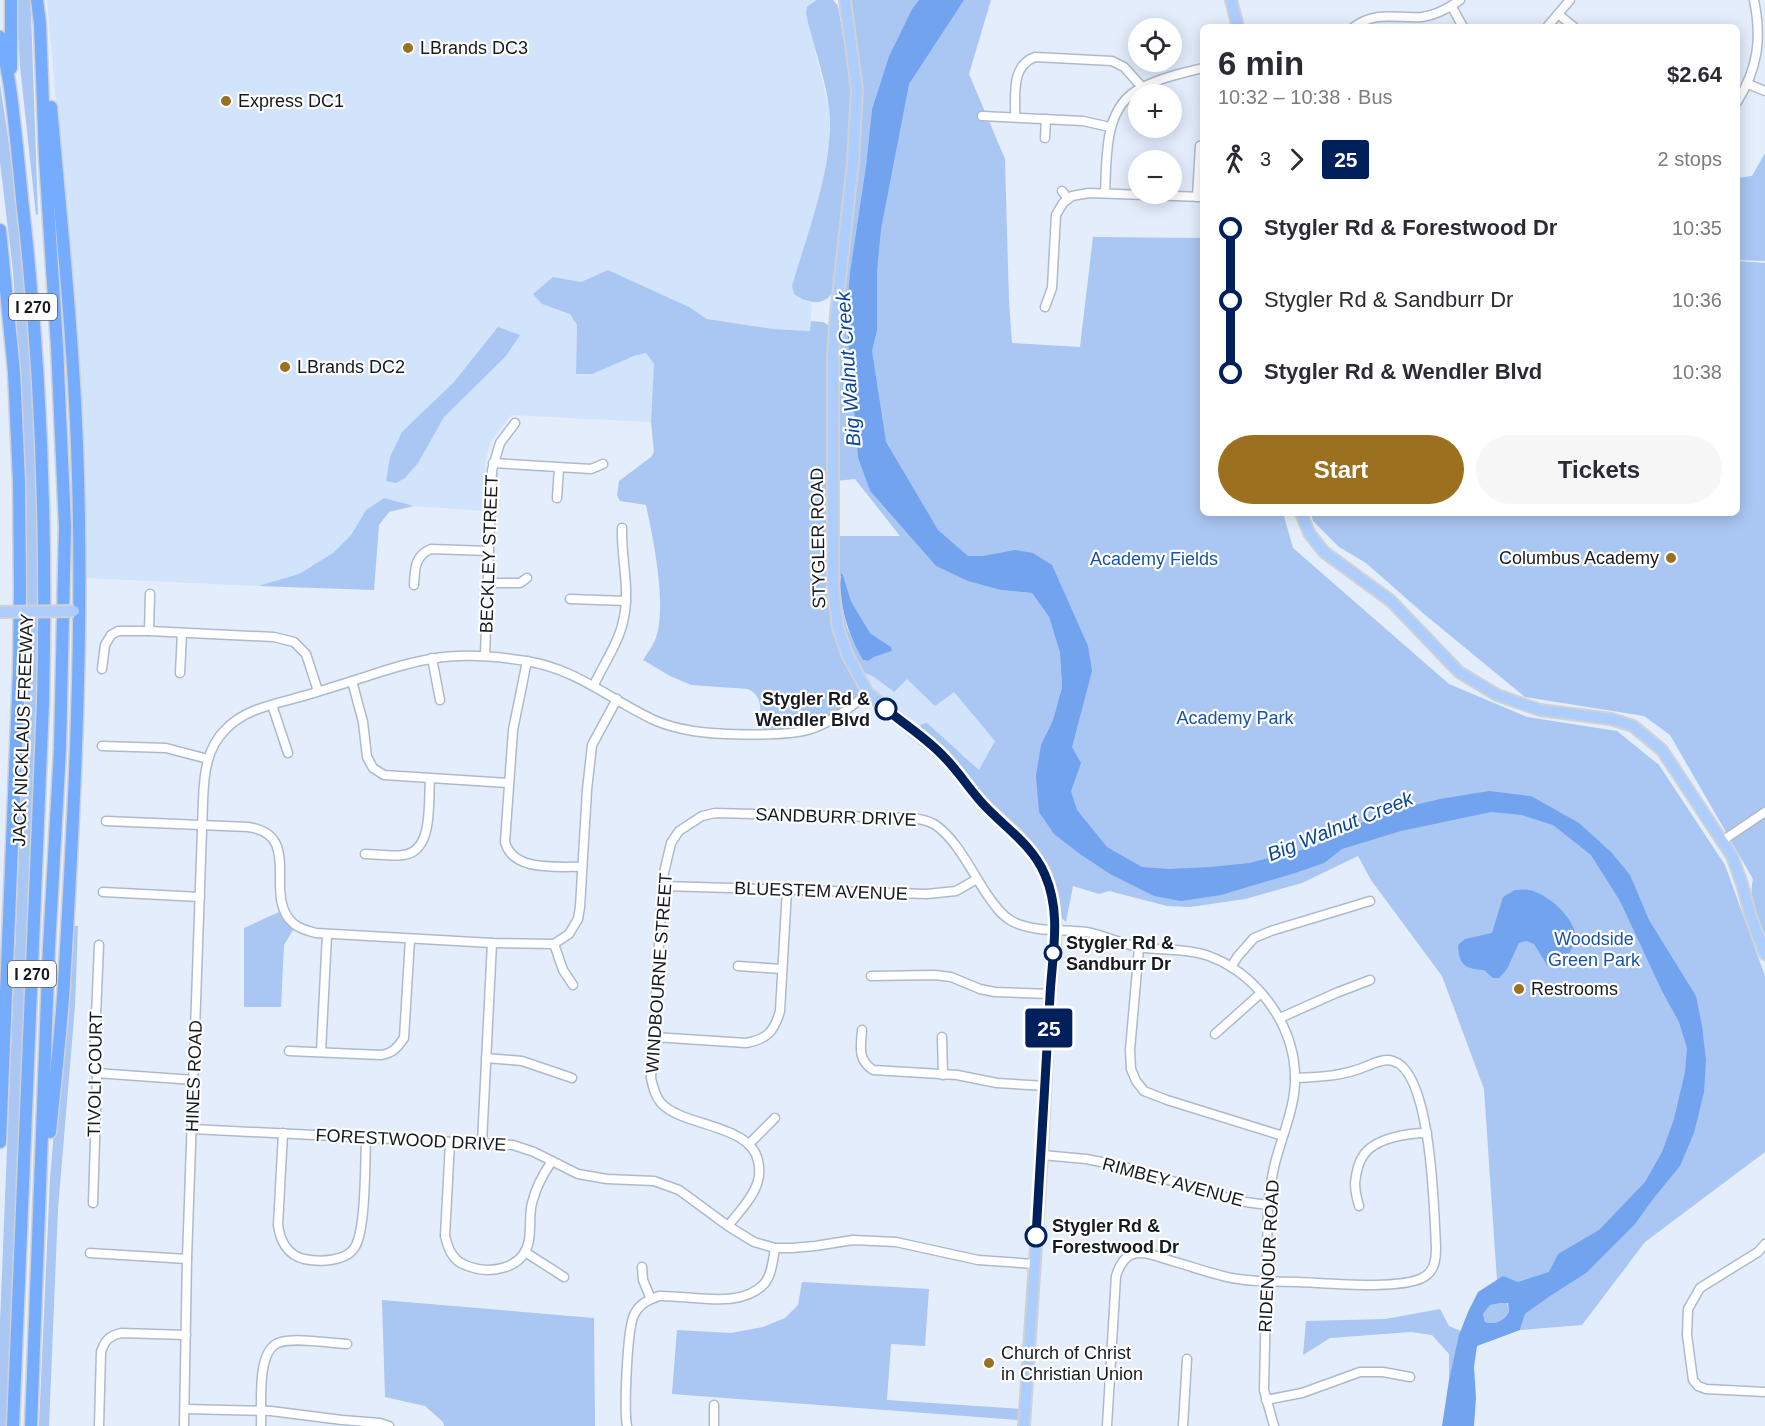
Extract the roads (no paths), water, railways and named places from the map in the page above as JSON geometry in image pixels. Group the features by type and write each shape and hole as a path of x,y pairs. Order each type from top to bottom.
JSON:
{"highway":[{"path":"11,0 11,93"},
{"path":"37,0 49,77 67,280 78,474 74,790 64,984 39,1228"},
{"path":"31,1426 49,947 60,749 65,526 40,24"},
{"name":"JACK NICKLAUS FREEWAY","path":"0,37 11,93 31,276 44,476 43,702 13,1426"},
{"name":"JACK NICKLAUS FREEWAY","path":"0,230 15,395 20,590 19,670 0,1142"}],"main road":[{"name":"STYGLER ROAD","path":"845,0 857,90 853,162 834,333 832,425 835,611 847,654 868,693 945,757 981,802 1016,834 1045,873 1052,895 1056,930 1050,994 1024,1426"},
{"path":"1231,0 1237,24"},
{"path":"1302,516 1309,534 1324,552 1392,601 1459,672 1497,695 1540,710 1611,719 1633,726 1662,750 1732,856 1750,917 1765,954"},
{"path":"0,612 77,610"}],"street":[{"path":"1359,24 1378,16 1420,17 1437,13 1452,7 1460,0"},
{"path":"1550,24 1570,0"},
{"path":"1740,97 1748,84 1757,57 1758,20 1754,0"},
{"path":"1452,7 1461,24"},
{"path":"1558,14 1570,24"},
{"path":"1015,117 1017,75 1026,60 1035,57 1112,61 1125,67 1139,84"},
{"path":"1150,84 1200,69"},
{"path":"1748,84 1765,92"},
{"path":"1105,193 1110,128 1121,105 1128,98"},
{"path":"982,116 1083,121 1110,128"},
{"path":"1044,138 1046,119"},
{"path":"1045,307 1052,288 1056,215 1065,195 1105,193 1200,197 1200,146"},
{"name":"BECKLEY STREET","path":"484,655 493,464 500,443 515,423"},
{"path":"493,464 591,469 603,464"},
{"path":"557,498 559,468"},
{"path":"594,685 621,630 625,616 626,583 622,528"},
{"path":"414,585 419,557 430,549 489,551"},
{"path":"487,583 520,583 527,578"},
{"path":"148,631 150,594"},
{"path":"570,599 626,601"},
{"path":"102,669 105,645 111,635 118,631 274,637 294,642 306,654 318,691"},
{"path":"180,673 182,633"},
{"path":"288,753 272,705 432,658 484,655 527,661 562,671 594,685 655,720 692,731 765,734 798,732 811,729 839,716 868,693"},
{"path":"432,658 440,700"},
{"path":"527,661 513,730 505,842 507,850 512,856 526,863 581,867"},
{"path":"352,681 363,722 366,752 373,768 384,775 508,783"},
{"path":"106,821 257,828 266,833 280,855 279,894 284,911 295,925 304,930 327,935 554,944 568,934 578,919 592,745 617,699"},
{"name":"HINES ROAD","path":"184,1426 204,776 207,759 224,730 254,711 272,705"},
{"path":"102,746 166,748 207,759"},
{"path":"365,854 406,855 420,847 427,829 430,779"},
{"path":"1722,841 1765,812"},
{"name":"SANDBURR DRIVE","path":"679,831 702,816 715,813 913,818 934,825 944,832 999,910 1010,920 1023,925 1056,930"},
{"name":"WINDBOURNE STREET","path":"679,831 670,843 663,886 651,1078 654,1093 662,1105 674,1112 730,1133 749,1144"},
{"name":"BLUESTEM AVENUE","path":"663,886 927,894 956,891 977,879"},
{"path":"654,1037 746,1042 757,1041 768,1035 776,1024 780,1011 787,890"},
{"path":"103,892 200,897"},
{"path":"1231,967 1254,938 1370,901"},
{"name":"RIDENOUR ROAD","path":"1056,930 1089,933 1139,947 1184,950 1208,956 1247,978 1280,1018 1293,1054 1295,1078 1291,1106 1276,1158 1269,1205 1264,1390 1274,1426"},
{"path":"321,1052 327,935"},
{"path":"289,1051 381,1055 391,1053 397,1048 404,1038 410,939"},
{"path":"483,1143 492,943"},
{"path":"554,944 563,970 573,985"},
{"name":"TIVOLI COURT","path":"93,1203 96,1073 94,1063 99,945"},
{"path":"1139,947 1130,1050 1131,1069 1136,1081 1144,1091 1167,1100 1283,1136"},
{"path":"738,966 782,969"},
{"path":"871,976 935,975 951,977 980,989 995,992 1050,994"},
{"path":"1280,1018 1327,996 1370,980"},
{"path":"1215,1034 1261,993"},
{"path":"862,1030 862,1057 866,1065 873,1070 1046,1086"},
{"path":"942,1037 943,1075"},
{"path":"486,1058 522,1061 572,1078"},
{"path":"1107,1426 1116,1276 1119,1265 1127,1257 1139,1253 1154,1255 1218,1275 1266,1281 1391,1284 1423,1278 1434,1267 1436,1247 1427,1133 1421,1106 1407,1070 1394,1061 1376,1062 1344,1074 1295,1078"},
{"name":"TIVOLI COURT","path":"96,1073 194,1080"},
{"path":"728,1226 758,1184 760,1170 757,1156 749,1144 775,1118"},
{"name":"FORESTWOOD DRIVE","path":"192,1129 513,1145 534,1152 578,1174 607,1179 654,1181 679,1190 754,1242 775,1248 815,1246 853,1240 896,1242 978,1260 1034,1264"},
{"path":"283,1133 279,1236 284,1246 293,1254 303,1258 334,1260 345,1256 354,1248 361,1232 366,1138"},
{"path":"1359,1206 1355,1185 1358,1166 1363,1155 1372,1147 1396,1137 1427,1133"},
{"path":"450,1142 445,1236 447,1247 462,1265 475,1268 501,1269 512,1265 525,1252 529,1241 531,1206 540,1178 552,1161"},
{"name":"RIMBEY AVENUE","path":"1042,1155 1086,1158 1122,1166 1238,1201 1269,1205"},
{"path":"1765,1244 1758,1252 1701,1288 1688,1309 1687,1316 1693,1380 1698,1386 1706,1389 1765,1392"},
{"path":"627,1426 626,1399 631,1326 639,1306 651,1299 668,1295 738,1299 749,1295 765,1283 775,1248"},
{"path":"525,1252 564,1277"},
{"path":"90,1253 188,1259"},
{"path":"642,1267 643,1280 651,1299"},
{"path":"99,1426 101,1352 104,1342 112,1335 122,1333 186,1335"},
{"path":"261,1426 266,1353 276,1344 290,1341 347,1344"},
{"path":"1183,1426 1187,1359"},
{"path":"1266,1400 1312,1390 1360,1372 1383,1372 1410,1377"},
{"path":"714,1405 714,1426"},
{"path":"185,1408 261,1411 341,1423 380,1423 389,1426"}],"water":[{"path":"919,0 964,0 909,84 881,229 877,271 877,330 872,351 886,442 938,530 968,556 983,556 1015,550 1033,553 1052,565 1088,646 1092,671 1072,747 1081,763 1071,791 1077,810 1107,847 1142,867 1169,869 1249,863 1305,849 1325,842 1363,822 1398,809 1440,799 1489,791 1531,796 1579,823 1612,853 1630,875 1649,920 1696,996 1706,1060 1704,1092 1694,1133 1680,1166 1635,1224 1586,1273 1525,1314 1520,1330 1477,1346 1474,1367 1476,1398 1474,1426 1442,1426 1459,1335 1478,1292 1503,1276 1518,1282 1549,1272 1558,1254 1599,1230 1645,1182 1662,1152 1674,1119 1685,1072 1687,1048 1679,1022 1620,901 1591,855 1553,825 1522,815 1491,812 1401,831 1342,849 1324,863 1295,873 1221,895 1181,901 1154,896 1110,874 1054,834 1039,812 1036,776 1041,745 1053,720 1062,687 1060,653 1049,617 1032,593 1001,590 968,581 936,566 870,491 858,458 846,317 850,272 872,109 889,56 912,9","holes":["1508,1303 1509,1312 1504,1318 1496,1323 1485,1322 1483,1314 1490,1305"]},
{"path":"841,573 851,601 870,633 891,647 892,651 868,661 863,660 845,618 840,585"},
{"path":"1515,890 1536,892 1558,906 1573,927 1574,941 1566,961 1556,965 1547,965 1534,944 1526,941 1519,943 1507,969 1499,978 1493,978 1484,970 1464,965 1458,945 1465,939 1492,933 1503,897"}],"place":[{"name":"LBrands DC3","path":"408,48"},
{"name":"Express DC1","path":"226,101"},
{"name":"LBrands DC2","path":"285,367"},
{"name":"Columbus Academy","path":"1671,558"},
{"name":"Stygler Rd & Wendler Blvd","path":"886,709"},
{"name":"Stygler Rd & Sandburr Dr","path":"1053,953"},
{"name":"Restrooms","path":"1519,989"},
{"name":"Stygler Rd & Forestwood Dr","path":"1036,1236"},
{"name":"Church of Christ in Christian Union","path":"989,1363"}],"water label":[{"name":"Big Walnut Creek","path":"848,369"},
{"name":"Big Walnut Creek","path":"1340,826"}],"park label":[{"name":"Academy Fields","path":"1154,559"},
{"name":"Academy Park","path":"1235,718"},
{"name":"Woodside Green Park","path":"1594,949"}]}
